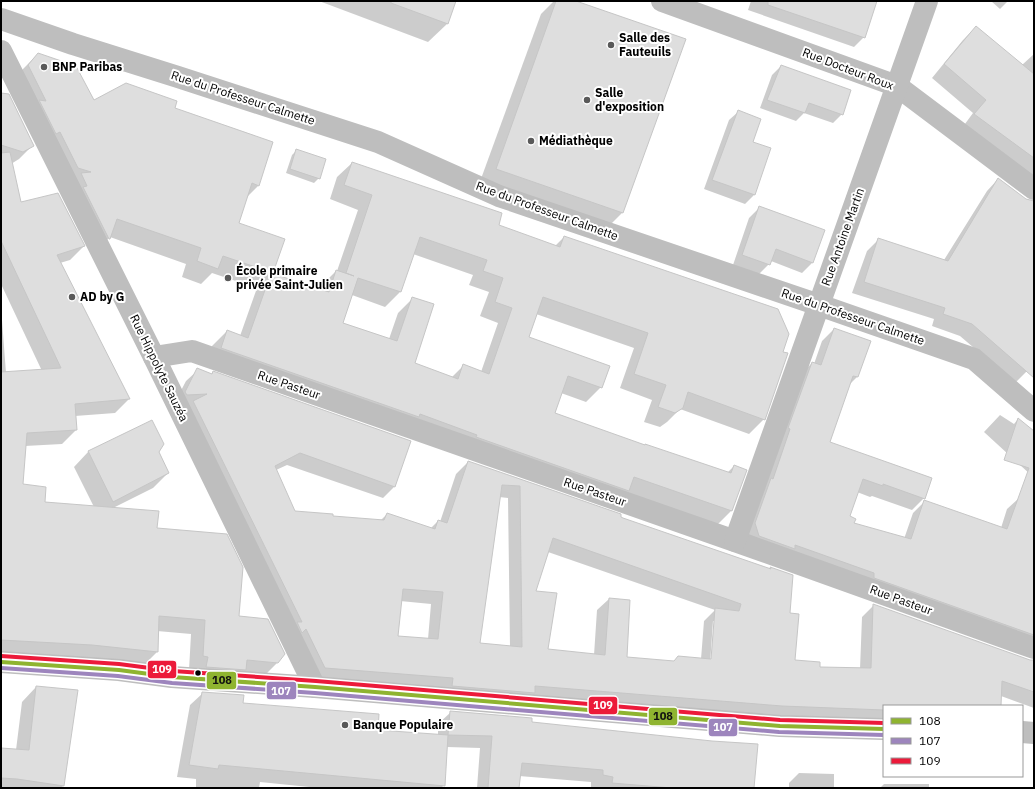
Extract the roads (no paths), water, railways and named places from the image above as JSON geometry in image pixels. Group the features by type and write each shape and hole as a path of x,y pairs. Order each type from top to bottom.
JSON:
{"street":[{"name":"Rue Docteur Roux","path":"662,1 897,86 1034,189"},
{"name":"Rue Antoine Martin","path":"735,541 927,1"},
{"name":"Rue du Professeur Calmette","path":"1,19 73,44 186,79 378,142 499,196 974,359 1034,411"},
{"name":"Rue Hippolyte Sauzéa","path":"1,52 154,357 315,686"},
{"name":"Rue Pasteur","path":"154,357 192,351 735,541 1034,648"},
{"path":"1,662 119,670 179,678 315,686 780,726 883,729"},
{"path":"1023,732 1034,733"}],"place":[{"name":"Salle des Fauteuils","path":"611,45"},
{"name":"BNP Paribas","path":"44,67"},
{"name":"Salle d'exposition","path":"587,100"},
{"name":"Médiathèque","path":"531,141"},
{"name":"École primaire privée Saint-Julien","path":"228,278"},
{"name":"AD by G","path":"72,297"},
{"name":"Banque Populaire","path":"345,725"}]}
